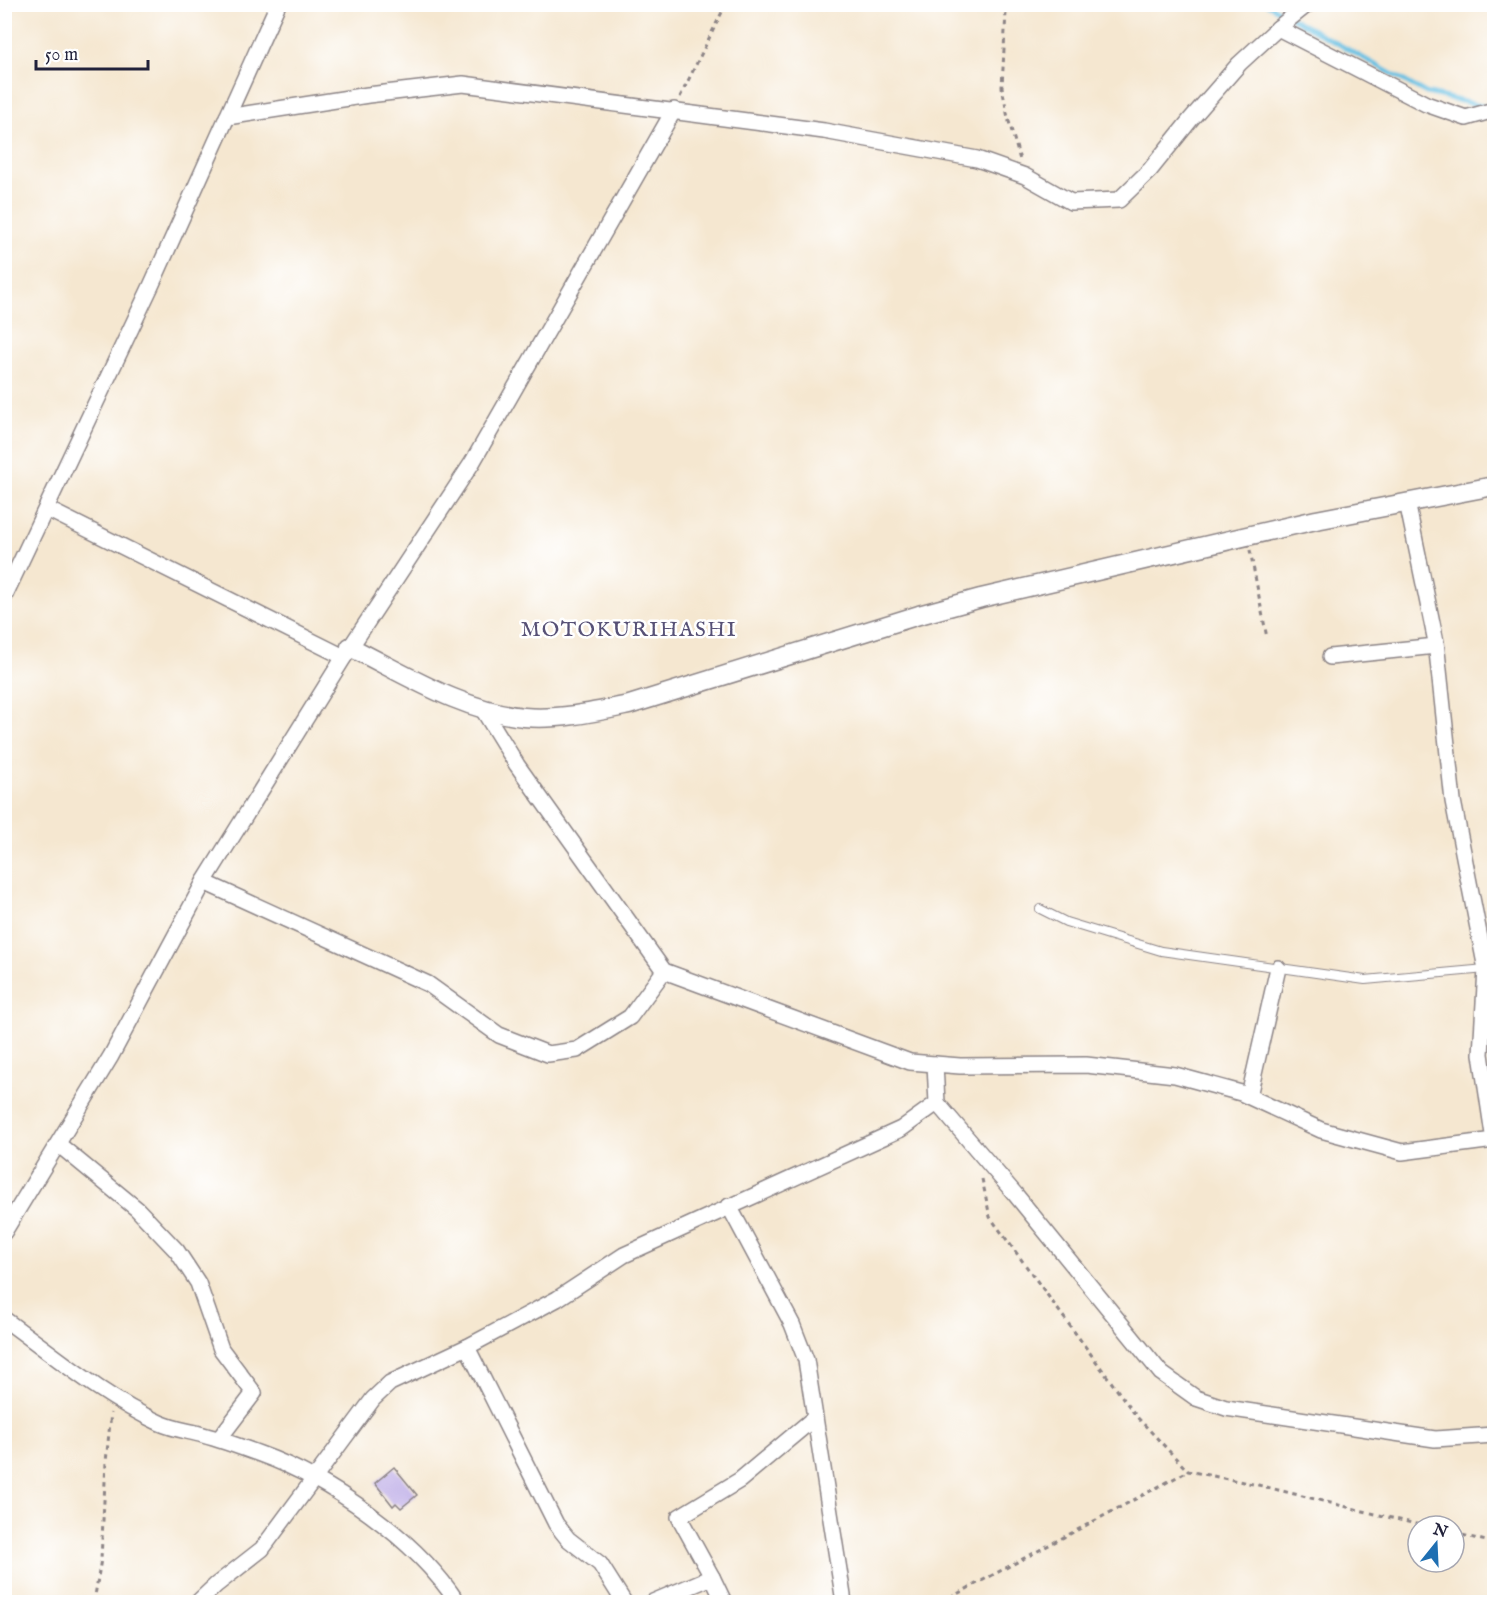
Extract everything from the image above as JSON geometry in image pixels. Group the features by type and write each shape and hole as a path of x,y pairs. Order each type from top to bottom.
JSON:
{"street":[{"path":"4,597 151,286 278,4"},
{"path":"227,117 368,95 463,84 824,130 977,159 1025,176 1071,202 1119,200 1150,170 1239,64 1303,7"},
{"path":"1281,26 1426,104 1466,118 1487,112"},
{"path":"4,1232 111,1056 204,882 347,652 472,463 674,110"},
{"path":"47,509 347,652 449,696 482,708 524,717 557,717 629,705 981,598 1316,520 1494,486"},
{"path":"482,708 517,765 664,971 910,1062 960,1066 1086,1065 1175,1075 1249,1096 1321,1130 1402,1152 1494,1140 1481,1054 1486,969 1453,801 1436,646 1407,502"},
{"path":"1330,657 1436,646"},
{"path":"204,882 428,984 499,1035 548,1054 577,1050 630,1017 664,971"},
{"path":"1249,1096 1278,968"},
{"path":"935,1064 937,1103 1015,1194 1161,1373 1196,1398 1226,1408 1435,1439 1494,1435"},
{"path":"198,1602 262,1549 373,1399 390,1383 467,1347 557,1299 624,1256 901,1129 937,1103"},
{"path":"58,1144 137,1209 177,1251 198,1283 221,1349 254,1393 219,1440"},
{"path":"729,1206 792,1324 806,1360 813,1419 844,1602"},
{"path":"4,1319 113,1398 161,1424 263,1455 315,1479 357,1506 415,1551 457,1602"},
{"path":"467,1347 556,1524 568,1539 600,1564 624,1602"},
{"path":"724,1602 679,1517 740,1480 813,1419"},
{"path":"653,1602 712,1577"}],"lane":[{"path":"1040,909 1066,922 1161,951 1365,981 1486,969"}],"path":[{"path":"674,110 726,4"},
{"path":"1004,4 1006,12 1002,87 1008,118 1025,176"},
{"path":"1248,536 1267,638"},
{"path":"975,1147 990,1217 1137,1417 1188,1471 1258,1485 1406,1522"},
{"path":"94,1602 101,1559 106,1462 113,1398"},
{"path":"942,1602 1188,1471"},
{"path":"1466,1536 1494,1544"}],"building":[{"path":"394,1467 417,1495 401,1508 396,1503 393,1506 375,1483"}],"waterway":[{"path":"1267,4 1426,93 1486,107"}],"district":[{"name":"MOTOKURIHASHI","path":"629,630"}]}
